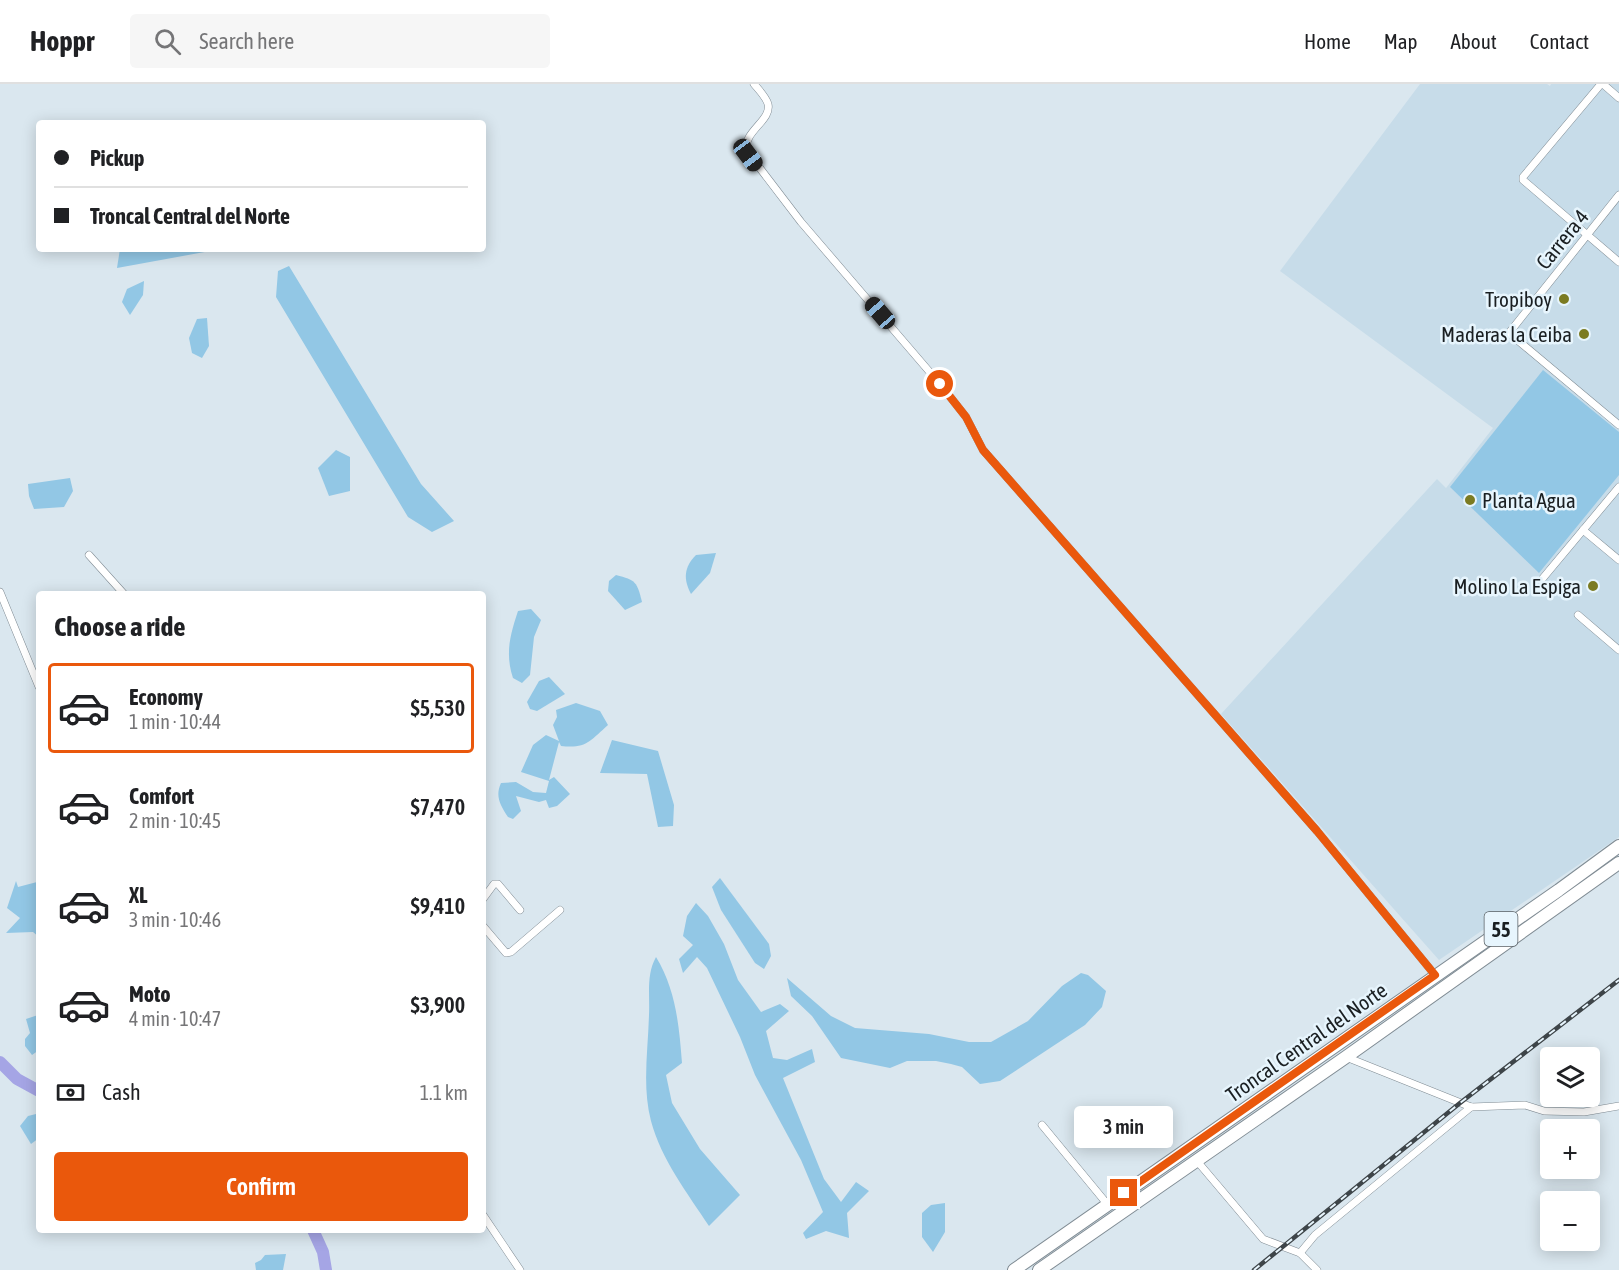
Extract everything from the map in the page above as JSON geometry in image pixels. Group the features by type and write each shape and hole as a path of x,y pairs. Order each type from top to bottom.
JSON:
{"highway":[{"name":"Troncal Central del Norte","path":"1014,1270 1619,846"},
{"name":"Troncal Central del Norte","path":"1039,1270 1619,864"}],"street":[{"path":"754,84 768,104 768,109 767,114 748,138 746,150 774,189 940,384 966,417 983,450 1317,831 1435,975"},
{"path":"1619,98 1602,84 1523,177 1524,182 1619,262"},
{"name":"Carrera 4","path":"1619,195 1509,333 1619,425"},
{"path":"1543,578 1619,487"},
{"path":"1583,530 1619,560"},
{"path":"89,555 121,591"},
{"path":"0,592 36,680"},
{"path":"1578,615 1619,650"},
{"path":"486,894 490,887 498,884 520,910"},
{"path":"486,930 506,953 511,952 560,910"},
{"path":"1346,1057 1471,1107 1525,1105 1544,1111 1584,1112 1619,1106"},
{"path":"1300,1253 1315,1235 1471,1107"},
{"path":"1042,1125 1108,1205"},
{"path":"1197,1161 1263,1239 1300,1253 1317,1270"},
{"path":"486,1219 520,1270"}],"shaded area":[{"path":"1420,84 1547,84 1550,86 1551,84 1619,84 1619,837 1439,960 1221,714 1437,479 1446,488 1493,428 1280,271"},
{"path":"120,252 205,252 117,268"},
{"path":"289,266 421,484 454,521 432,532 408,517 276,297 278,271"},
{"path":"144,281 143,295 130,315 122,302 127,289"},
{"path":"207,318 209,346 202,358 192,353 189,338 197,319"},
{"path":"1543,370 1619,432 1619,475 1539,573 1450,487"},
{"path":"336,450 350,457 350,491 329,496 318,468"},
{"path":"70,478 73,491 64,507 34,509 29,496 28,484"},
{"path":"716,553 710,573 691,594 686,578 689,564 696,555"},
{"path":"616,575 635,583 642,602 625,610 608,591 609,581"},
{"path":"531,609 541,620 534,637 530,675 522,683 513,678 509,661 510,644 518,611"},
{"path":"549,677 565,694 537,711 530,709 527,702 539,681"},
{"path":"576,703 600,711 608,725 582,745 561,746 559,742 549,780 554,777 570,794 557,806 549,808 546,800 539,802 516,796 521,811 513,819 508,817 499,800 498,792 501,783 516,782 533,792 546,793 549,781 521,772 533,745 546,735 559,741 553,725 557,717 556,710"},
{"path":"612,740 658,751 674,805 673,826 658,827 647,774 600,773"},
{"path":"720,878 769,944 771,956 764,969 755,963 721,910 712,887"},
{"path":"16,881 18,887 36,882 36,934 33,932 6,933 20,918 7,908"},
{"path":"696,903 708,916 724,944 738,980 761,1012 780,1004 789,1011 766,1031 773,1058 787,1060 812,1049 815,1062 783,1078 824,1179 841,1202 856,1182 869,1191 847,1213 849,1238 826,1231 806,1239 803,1233 823,1212 801,1160 755,1075 740,1037 707,968 697,957 683,973 679,959 693,945 683,936 687,916"},
{"path":"656,957 672,995 679,1035 682,1063 666,1075 672,1103 700,1149 740,1195 709,1226 661,1149 648,1108 646,1068 649,985"},
{"path":"1081,973 1088,975 1106,991 1102,1007 1085,1025 1000,1081 980,1084 962,1067 936,1061 907,1061 890,1068 841,1058 812,1016 791,996 787,978 831,1016 855,1028 929,1034 969,1042 991,1042 1028,1021 1062,986"},
{"path":"36,1016 36,1052 32,1055 25,1046 25,1039 30,1033 26,1019"},
{"path":"36,1114 36,1140 31,1144 20,1126 28,1116"},
{"path":"945,1203 945,1232 933,1252 922,1237 922,1213 931,1205"},
{"path":"286,1254 283,1270 256,1270 255,1263 265,1255"}],"waterway":[{"path":"0,1062 17,1079 36,1089"},
{"path":"314,1233 323,1252 326,1270"}],"railway":[{"path":"1254,1270 1460,1103 1619,980"}],"place":[{"name":"Tropiboy","path":"1564,299"},
{"name":"Maderas la Ceiba","path":"1584,334"},
{"name":"Planta Agua","path":"1470,500"},
{"name":"Molino La Espiga","path":"1593,586"}],"route":[{"path":"940,384 966,417 983,450 1317,831 1435,975 1124,1193"}]}
